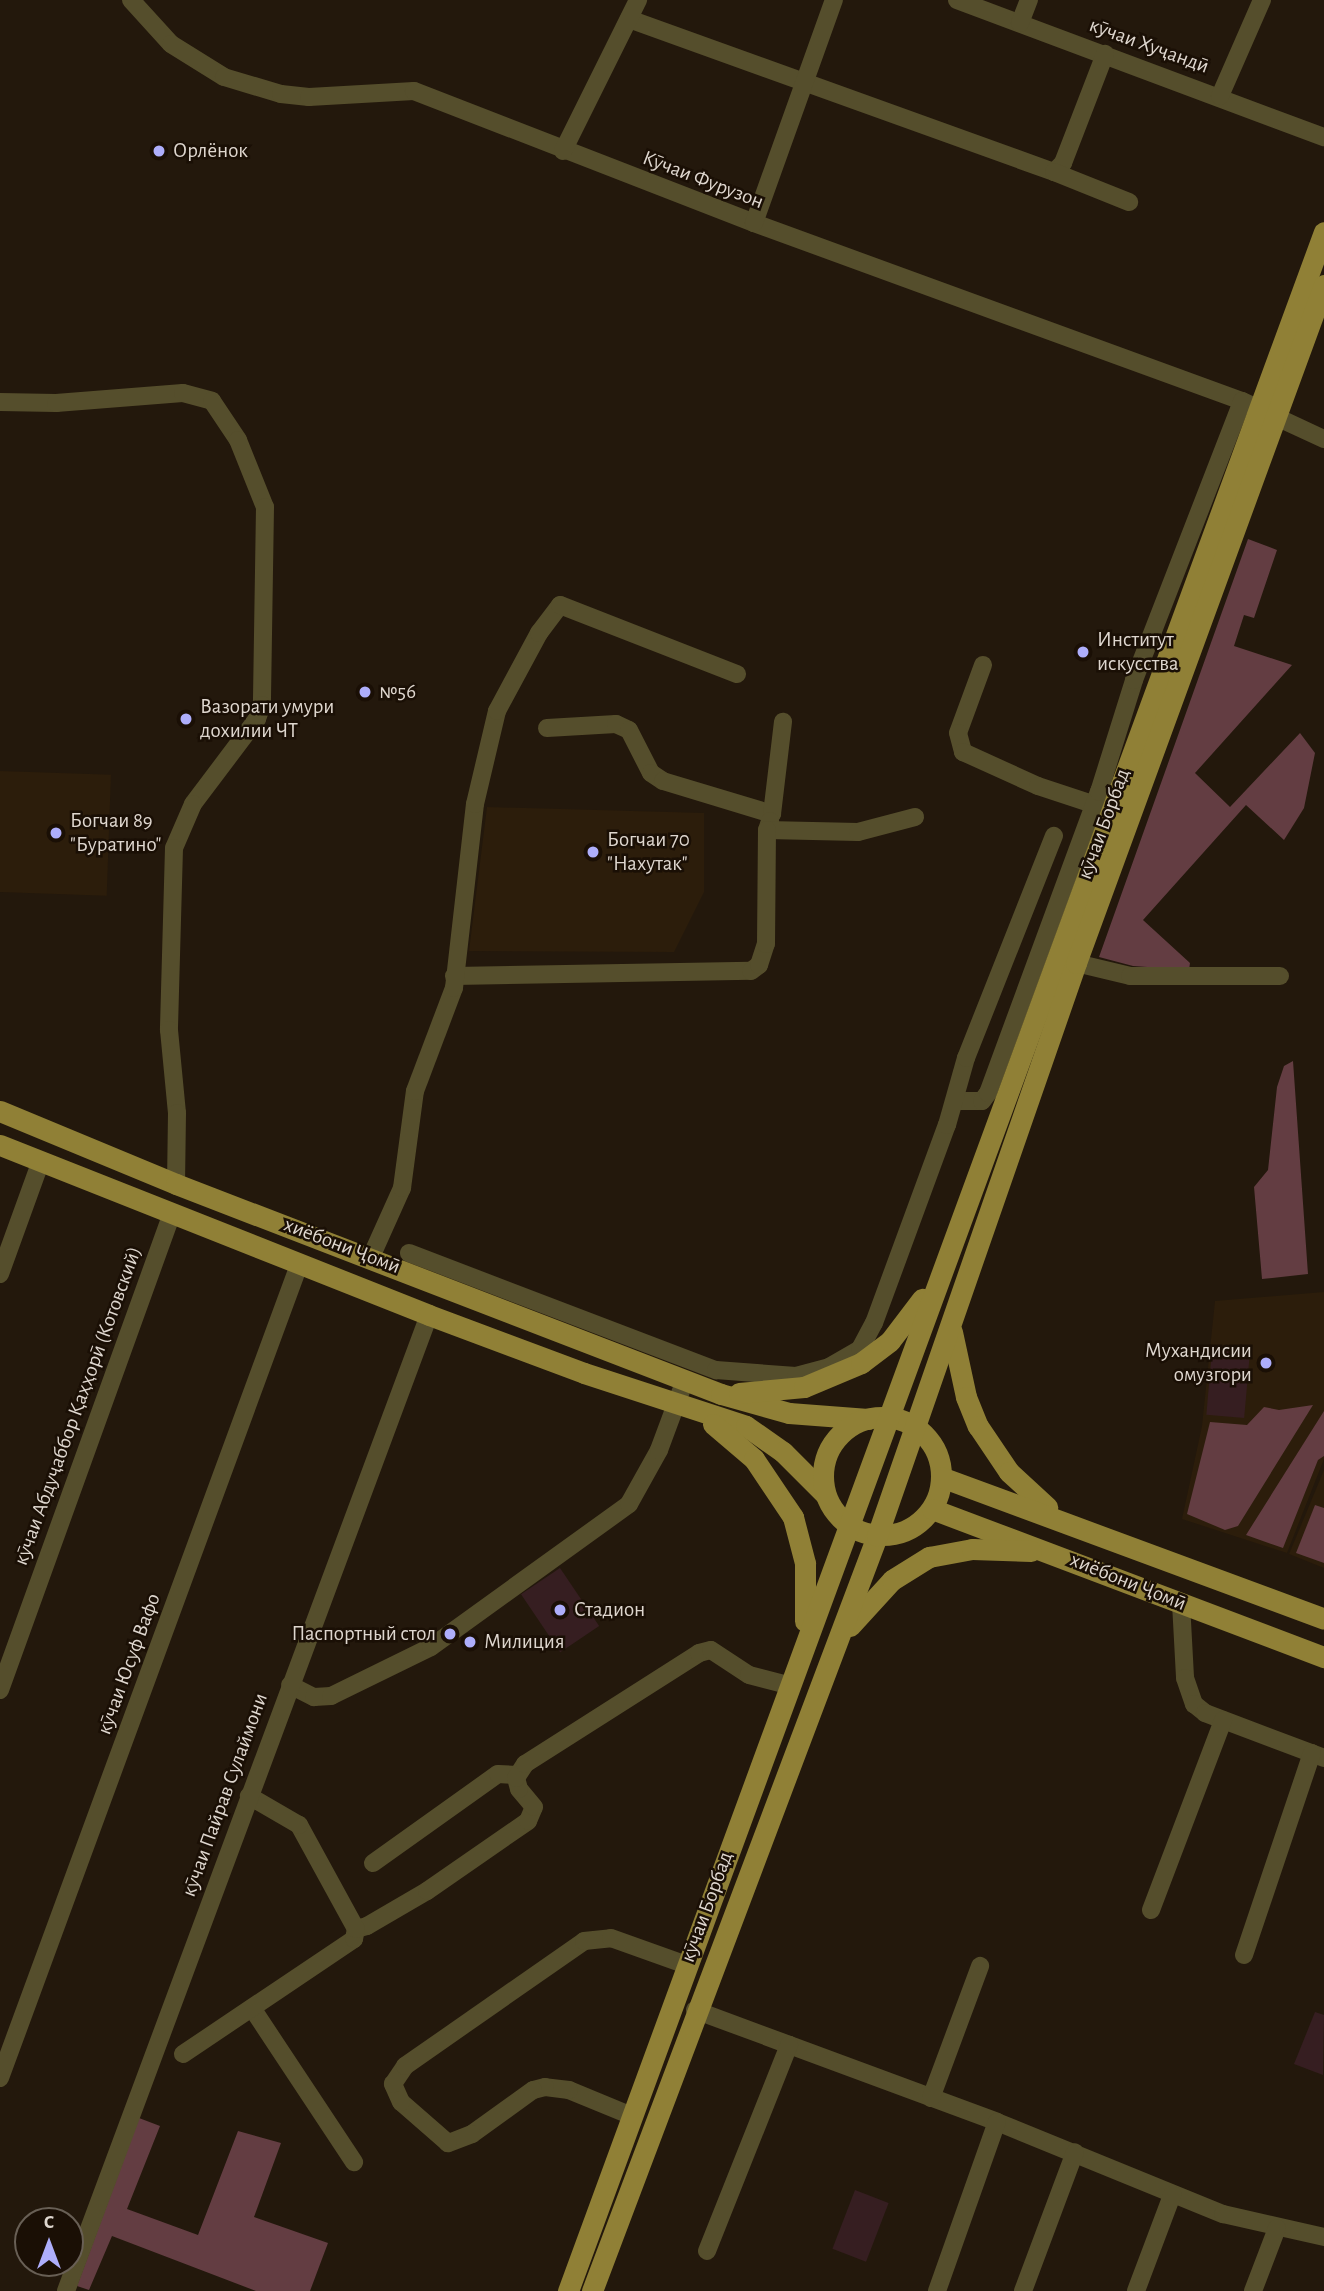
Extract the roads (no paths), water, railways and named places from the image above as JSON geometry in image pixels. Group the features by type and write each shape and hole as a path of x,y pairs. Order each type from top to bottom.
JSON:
{"main road":[{"name":"кӯчаи Борбад","path":"568,2291 803,1648 846,1524 877,1418 936,1281 1102,807 1258,409 1324,232"},
{"name":"кӯчаи Борбад","path":"592,2291 695,2010 877,1536 914,1427 952,1329 1076,963 1258,409 1324,285"},
{"name":"хиёбони Ҷомӣ","path":"0,1111 176,1184 371,1257 599,1335 685,1380 721,1394 789,1413 877,1418"},
{"path":"5,1147 23,1120"},
{"name":"хиёбони Ҷомӣ","path":"5,1147 171,1216 429,1315 685,1407"},
{"path":"721,1394 803,1381 871,1348 936,1281"},
{"path":"952,1329 963,1384 978,1426 1009,1472 1059,1518"},
{"path":"685,1407 746,1426 783,1452 825,1493 846,1524 877,1536 906,1530 932,1509 942,1476 934,1449 914,1427 877,1418 835,1440 824,1466 825,1493"},
{"path":"685,1407 736,1439 773,1482 793,1517 806,1563 803,1648"},
{"name":"хиёбони Ҷомӣ","path":"942,1476 1324,1619"},
{"name":"хиёбони Ҷомӣ","path":"932,1509 1050,1551 1324,1657"},
{"path":"833,1651 867,1602 892,1580 929,1557 972,1549 1050,1551"}],"street":[{"name":"Кӯчаи Фурузон","path":"131,0 171,44 224,77 281,94 309,97 414,91 754,223 1258,409 1324,439"},
{"path":"563,151 638,0"},
{"path":"754,223 834,0"},
{"name":"кӯчаи Хуҷандӣ","path":"957,0 978,4 1020,23 1324,137"},
{"path":"1020,23 1029,0"},
{"path":"1220,96 1262,0"},
{"path":"629,19 1054,172 1129,202"},
{"path":"1054,172 1063,163 1105,54"},
{"path":"0,401 56,403 183,393 212,401 238,440 265,507 268,529 262,705 257,719 193,804 174,848 169,1030 177,1113 176,1184"},
{"path":"371,1257 402,1188 415,1091 454,988 475,804 497,711 554,611 560,605 737,674"},
{"path":"956,1101 982,1101 988,1093 1102,807 1038,786 964,752 958,733 982,665"},
{"path":"454,976 751,971 759,965 766,944 770,822 783,722"},
{"path":"547,728 616,724 629,730 651,773 663,781 770,822 858,832 915,817"},
{"path":"871,1348 956,1101 966,1058 1054,836"},
{"path":"1076,963 1130,976 1280,976"},
{"path":"0,1274 41,1161"},
{"name":"кӯчаи Абдуҷаббор Қаҳҳорӣ (Котовский)","path":"0,1690 171,1216"},
{"path":"410,1253 599,1335 716,1370 803,1381"},
{"name":"кӯчаи Юсуф Вафо","path":"0,2078 299,1265"},
{"name":"кӯчаи Пайрав Сулаймони","path":"66,2291 429,1315"},
{"path":"290,1685 314,1697 331,1696 431,1647 629,1504 685,1407 685,1380"},
{"path":"1181,1603 1189,1695 1205,1713 1318,1756 1244,1955"},
{"path":"373,1863 498,1774 516,1775 534,1758 705,1651 749,1675 788,1685"},
{"path":"1151,1910 1223,1720"},
{"path":"356,1929 368,1926 427,1891 528,1821 534,1807 519,1789 516,1775"},
{"path":"183,2054 354,1939 356,1929 299,1825 249,1796"},
{"path":"632,2116 569,2090 545,2087 533,2090 472,2134 449,2143 401,2102 393,2084 405,2066 584,1941 611,1938 687,1965"},
{"path":"931,2098 981,1966"},
{"path":"252,2008 354,2162"},
{"path":"695,2010 1075,2152 1172,2195 1277,2228 1324,2237"},
{"path":"707,2251 789,2045"},
{"path":"937,2291 997,2122"},
{"path":"1023,2291 1075,2152"},
{"path":"1136,2291 1172,2195"},
{"path":"1253,2291 1277,2228"}],"place":[{"name":"Орлёнок","path":"159,151"},
{"name":"Институт искусства","path":"1083,652"},
{"name":"№56","path":"365,692"},
{"name":"Вазорати умури дохилии ЧТ","path":"186,719"},
{"name":"Богчаи 89 \"Буратино\"","path":"56,833"},
{"name":"Богчаи 70 \"Нахутак\"","path":"593,852"},
{"name":"Мухандисии омузгори","path":"1266,1363"},
{"name":"Стадион","path":"560,1610"},
{"name":"Паспортный стол","path":"450,1634"},
{"name":"Милиция","path":"470,1642"}]}
